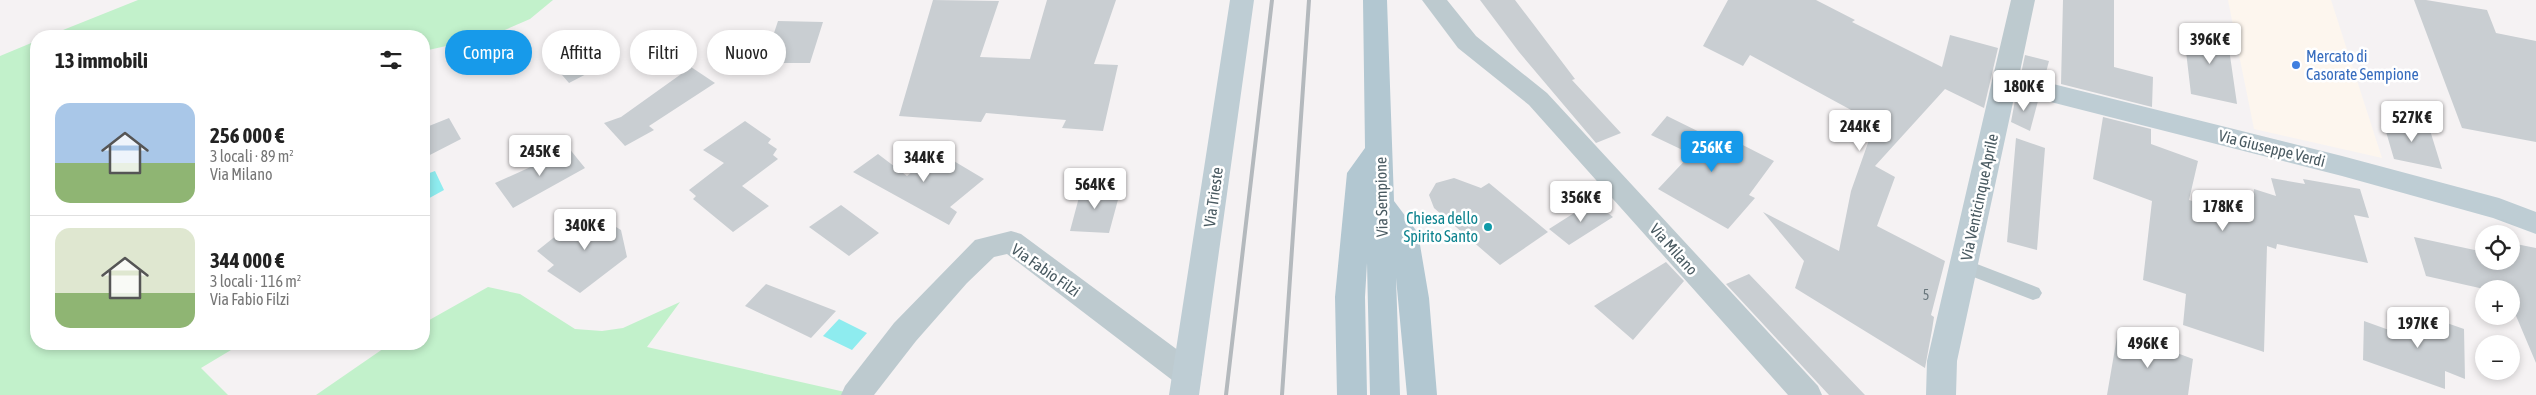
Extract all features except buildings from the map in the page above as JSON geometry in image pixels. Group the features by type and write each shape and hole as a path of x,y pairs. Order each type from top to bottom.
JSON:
{"main road":[{"name":"Via Sempione","path":"1374,0 1386,395"},
{"path":"1352,395 1350,297 1361,173 1380,149"},
{"path":"1381,205 1404,234 1414,298 1422,395"}],"street":[{"name":"Via Trieste","path":"1186,384 1242,0"},
{"name":"Via Milano","path":"1434,0 1467,42 1538,99 1807,395"},
{"name":"Via Venticinque Aprile","path":"1941,395 1942,361 2023,0"},
{"name":"Via Giuseppe Verdi","path":"2005,81 2351,168 2499,209 2536,223"},
{"name":"Via Fabio Filzi","path":"856,395 905,332 957,275 985,248 1011,242 1186,384"}],"lane":[{"path":"1964,266 2033,293"}],"shaded area":[{"name":"Mercato di Casorate Sempione","path":"2228,0 2331,0 2382,158 2254,129"}],"green space":[{"path":"138,0 553,0 530,19 505,30 445,30 445,46 430,50 430,30 63,30"},
{"path":"30,44 30,350 231,350 201,368 228,395 0,395 0,56"},
{"path":"488,287 520,294 575,329 602,331 623,328 680,302 647,347 845,392 842,395 316,395 381,350 430,350 430,320"}],"water":[{"path":"435,171 444,190 430,198 430,173"},
{"path":"839,319 867,333 852,350 823,336"}],"railway":[{"path":"1226,395 1272,0"},
{"path":"1282,395 1309,0"}],"place":[{"name":"Mercato di Casorate Sempione","path":"2296,65"},
{"name":"Chiesa dello Spirito Santo","path":"1488,227"}]}
